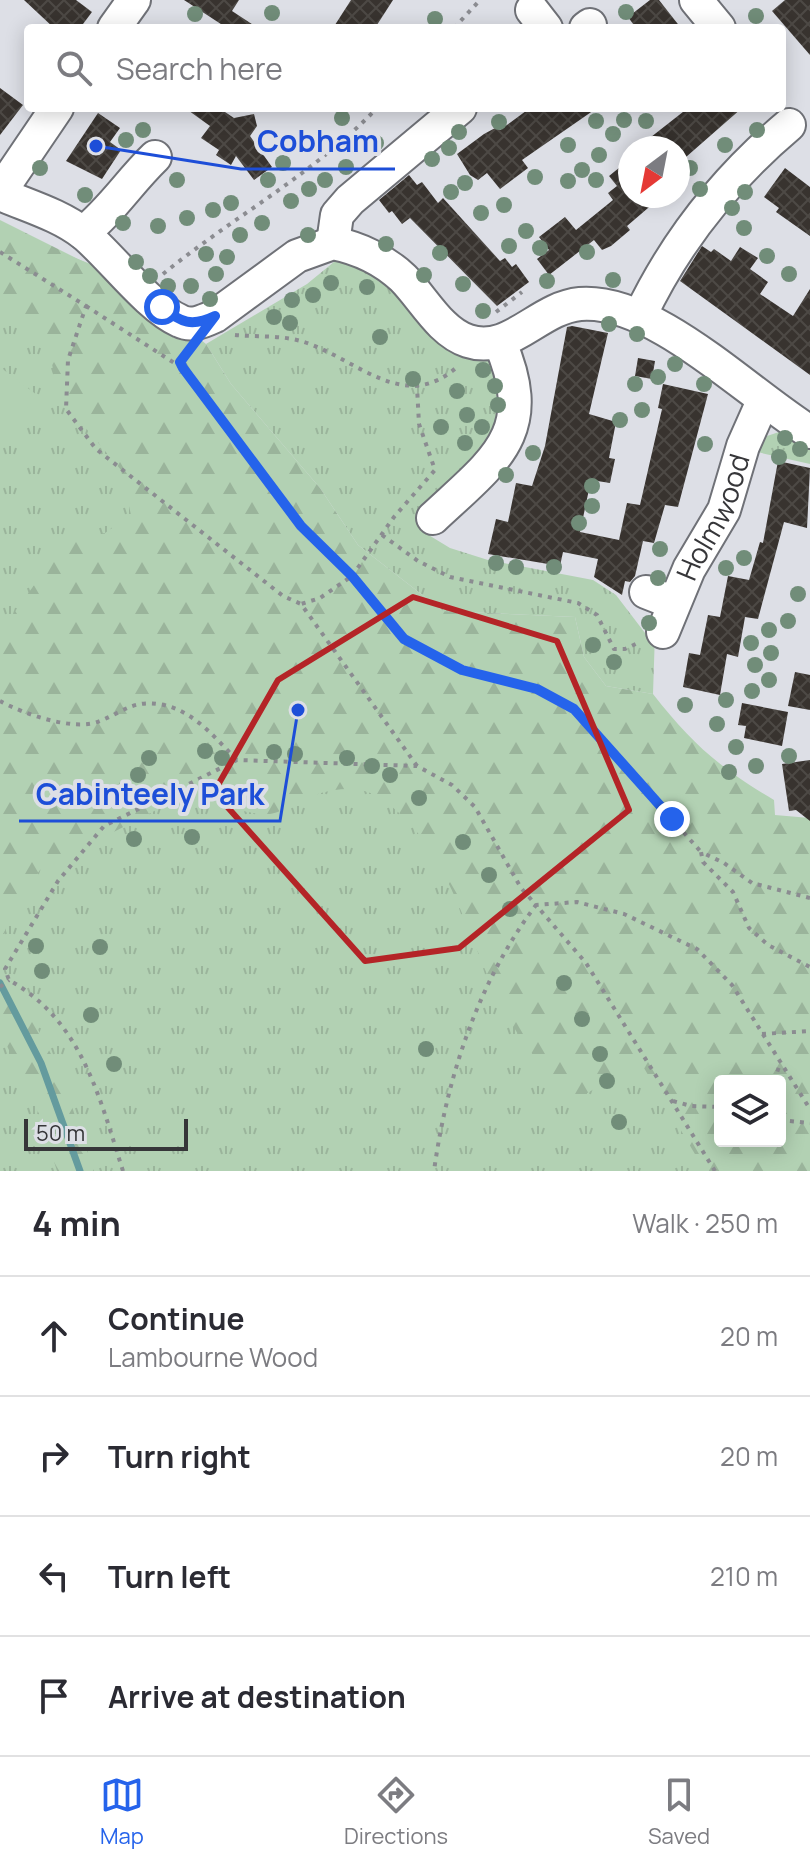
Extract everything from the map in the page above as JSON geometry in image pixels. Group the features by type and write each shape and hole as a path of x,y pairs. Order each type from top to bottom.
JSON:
{"street":[{"path":"117,24 134,0"},
{"path":"696,0 716,24"},
{"path":"54,112 0,193 83,233 142,291 179,321 202,322 215,316 297,256 333,243 384,263 459,338 490,334 570,306 606,306 640,316 810,432"},
{"path":"333,243 337,215 350,200 455,112"},
{"path":"640,316 657,280 698,217 746,163 792,124"},
{"path":"83,233 113,207 129,183 155,157"},
{"path":"433,518 497,455 514,424 512,380 490,334"},
{"name":"Holmwood","path":"658,616 724,510 743,446 763,401"}],"path":[{"path":"458,24 480,0"},
{"path":"142,291 205,240 277,195 372,112"},
{"path":"0,252 183,368"},
{"path":"215,316 220,328 229,335 302,341 393,385 417,387 453,371 490,334 522,292"},
{"path":"86,306 68,360 66,409 96,449 283,596 301,604 417,766 452,785 475,807 521,888 586,963 715,1171"},
{"path":"215,316 180,362 183,368 301,526 352,576 392,626 417,648 462,670 537,689 574,709 701,852 724,863 752,883 810,898"},
{"path":"301,604 320,598 352,576 381,535 435,470 419,424 417,387"},
{"path":"381,535 418,561 450,577 578,603 597,615 611,645 618,650 658,616"},
{"path":"0,701 21,713 63,722 99,722 133,704 165,705 197,721 237,760"},
{"path":"123,1171 85,1063 66,1030 30,992 9,980 5,969 38,911 104,826 237,760 417,766"},
{"path":"701,852 703,862 733,892 749,928 768,945 810,967"},
{"path":"434,1171 442,1115 457,1058 516,931 536,905 577,902 624,914 697,949 732,985 810,1109"},
{"path":"0,987 9,980"},
{"path":"762,1034 810,1031"},
{"path":"776,1075 780,1063"},
{"path":"673,1101 691,1106 714,1107"},
{"path":"786,1121 810,1123"}],"highlighted area":[{"path":"413,597 557,641 629,810 459,948 365,961 214,792 278,680"}],"green space":[{"path":"0,220 142,291 206,344 231,384 320,488 358,545 443,611 575,617 584,657 606,686 653,694 708,754 774,800 775,815 810,818 810,1171 705,1171 641,1063 580,1097 543,1067 515,1030 438,863 413,827 380,798 360,790 328,791 281,811 260,814 222,804 195,790 40,870 9,912 0,955 0,621 6,624 66,541 105,533 131,515 121,470 58,395 52,364 42,343 15,313 0,303"},
{"path":"0,228 93,265 195,359 360,565 761,826 810,1171 0,1171"},
{"path":"340,257 382,278 496,367 505,423 420,526 422,531 450,548 488,560 593,580 616,595 645,633 655,633 653,694 606,686 584,657 575,617 443,611 358,545 320,488 231,384 206,344 307,284"},
{"path":"0,367 37,395 0,444"},
{"path":"785,430 810,446 810,464 757,452 767,436"},
{"path":"17,990 59,1069 94,1171 57,1171 39,1114 0,1031 0,999"}],"building":[{"path":"24,0 76,0 92,12 83,24 50,24"},
{"path":"184,0 239,0 232,11 252,24 221,24"},
{"path":"351,0 393,0 378,24 336,24"},
{"path":"650,0 659,0 678,24 633,24 628,17"},
{"path":"785,0 810,0 810,55 786,24 772,11"},
{"path":"0,88 23,105 0,135"},
{"path":"191,112 225,112 234,118 254,114 257,126 250,136 272,167 254,180 236,156 231,165 216,155 219,150 201,138 210,126"},
{"path":"525,112 591,112 522,160 528,168 500,189 487,173 478,180 470,175 457,154 484,134 497,127 500,130"},
{"path":"683,112 737,112 690,154 690,136 652,136"},
{"path":"98,113 120,128 110,142 121,150 102,179 66,161"},
{"path":"785,168 810,187 810,236 776,212 779,208 764,197"},
{"path":"618,169 618,208 648,208 627,226 630,230 611,246 602,250 594,240 549,275 537,259 549,250 539,237 565,217 576,230 613,200 608,193 617,186 609,176"},
{"path":"409,175 417,185 422,182 438,203 443,198 500,261 505,258 512,267 516,264 529,282 497,306 410,218 402,224 392,211 389,213 379,200"},
{"path":"702,246 711,252 714,249 731,261 740,247 758,258 750,269 768,282 760,294 793,316 810,289 810,375 680,281"},
{"path":"567,327 608,333 589,414 616,422 609,458 615,459 610,483 591,480 580,532 619,540 627,503 640,505 662,409 658,408 663,384 708,394 678,507 665,505 654,543 643,541 635,576 630,582 625,581 622,595 594,577 598,559 563,552 560,566 488,554 496,519 508,522 516,483 532,486 545,446"},
{"path":"638,358 655,361 652,379 635,376"},
{"path":"778,461 810,468 807,528 784,522 758,619 745,617 738,657 727,654 720,695 683,687 689,653 700,655 708,615 720,617 728,576 749,580 760,542 763,543"},
{"path":"795,672 810,675 810,710 788,706"},
{"path":"742,703 788,712 782,746 744,738 746,726 738,725"},
{"path":"810,760 810,821 796,810 789,811 782,764"}],"waterway":[{"path":"0,983 41,1063 80,1171"}],"place":[{"name":"Cobham","path":"96,146"},
{"name":"Cabinteely Park","path":"298,710"}],"route":[{"path":"162,307 179,321 191,324 215,316 180,362 183,368 259,474 301,526 352,576 404,639 428,655 462,670 537,689 560,699 586,720 672,819"}]}
